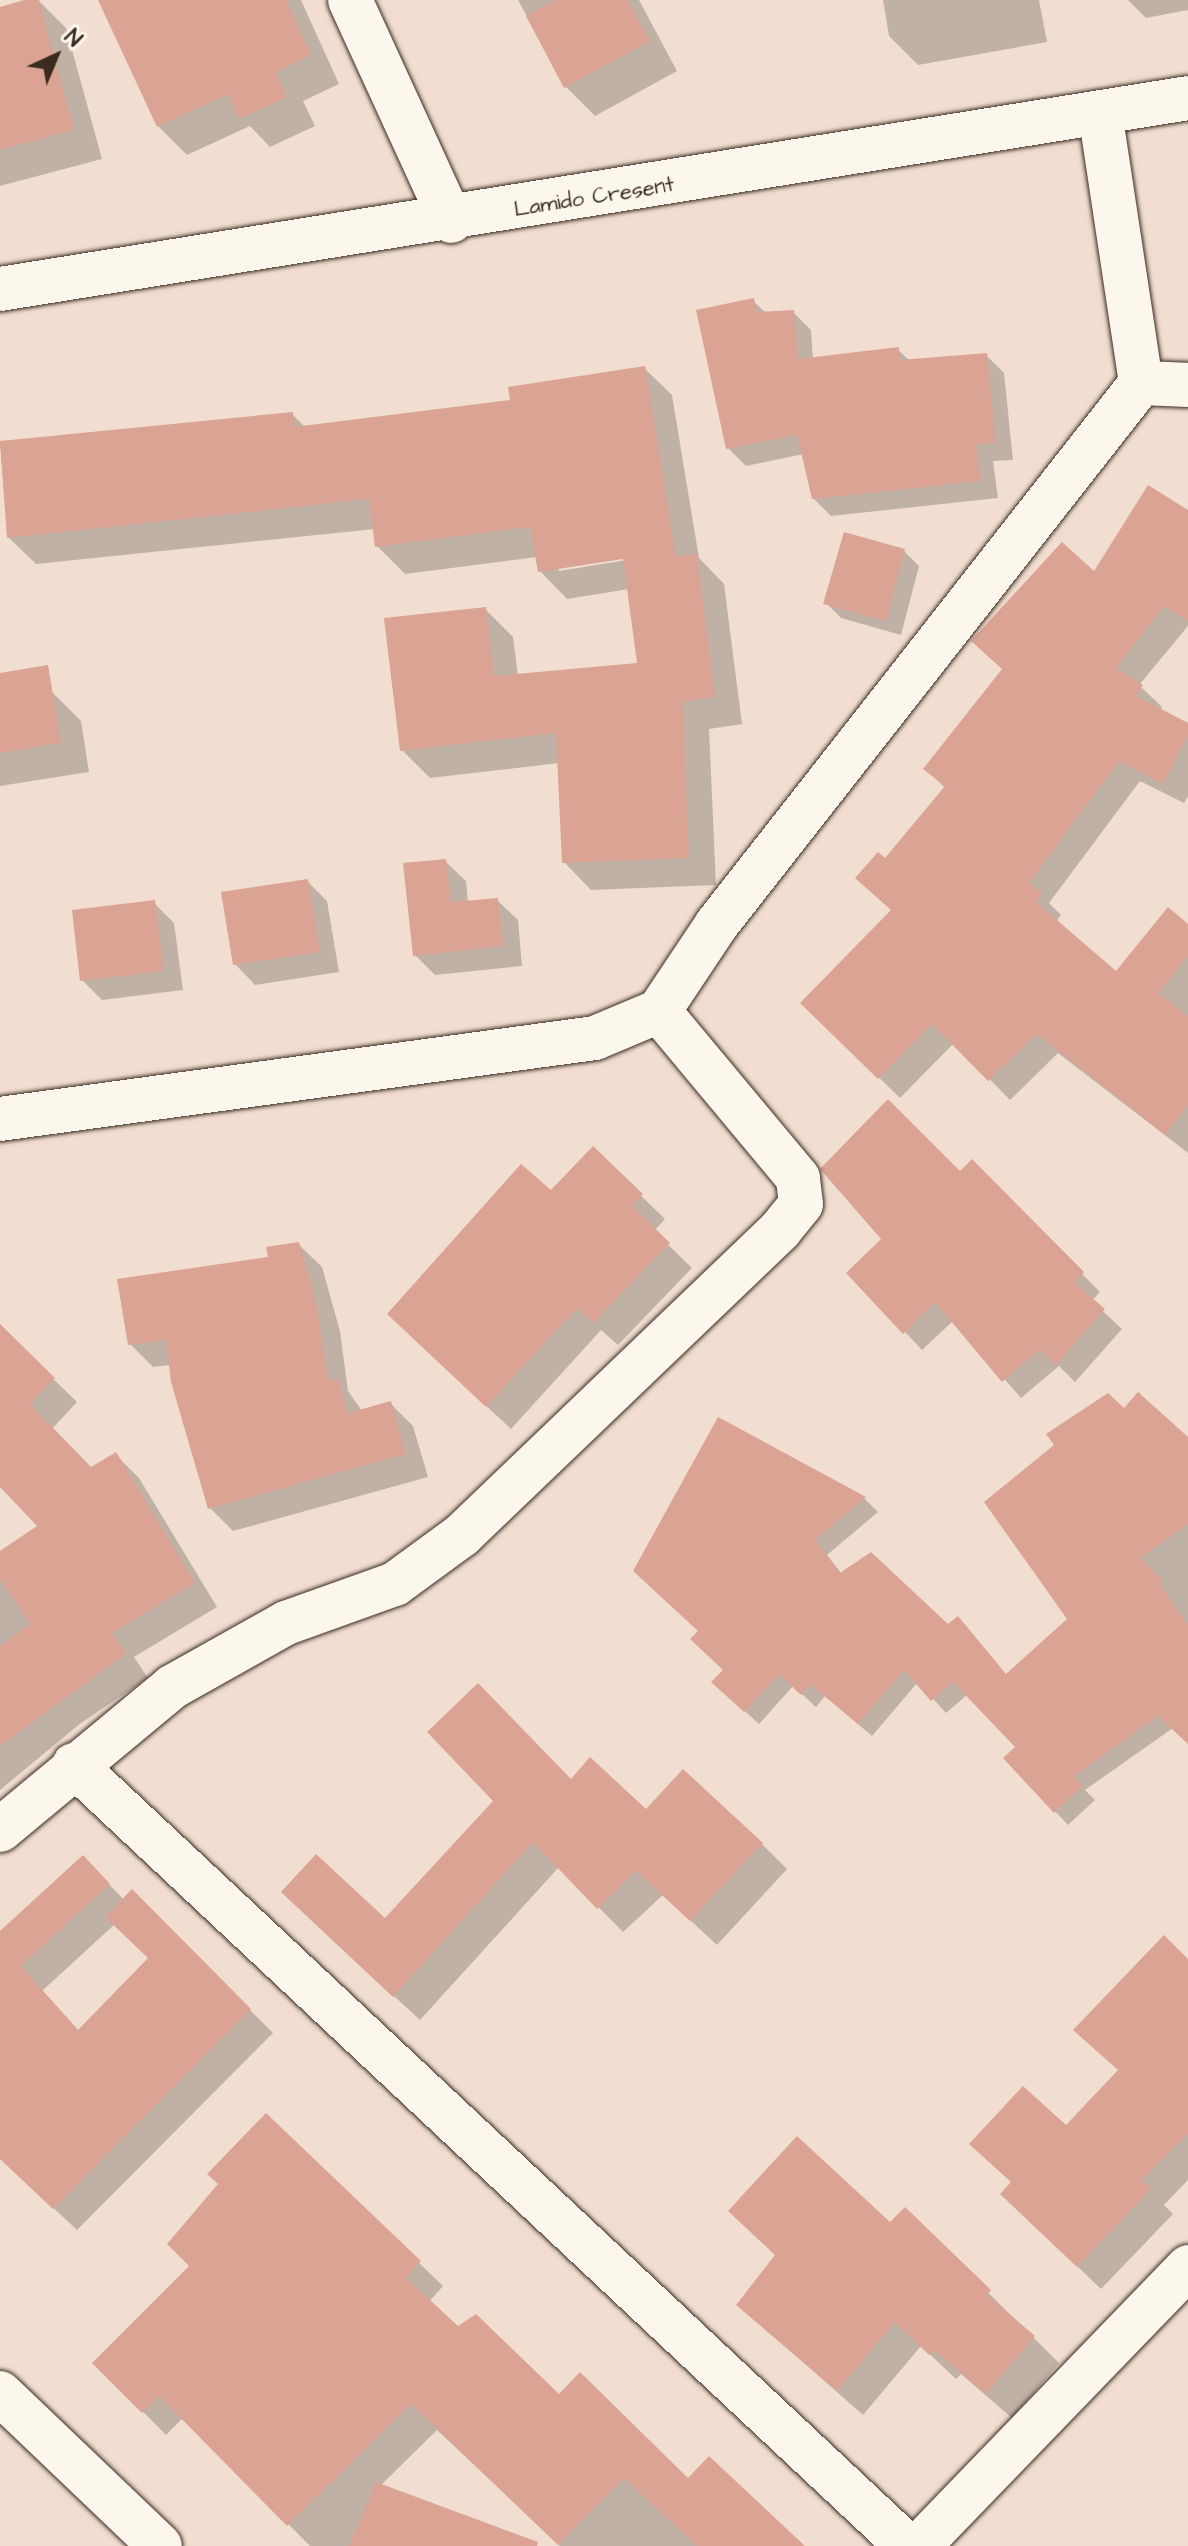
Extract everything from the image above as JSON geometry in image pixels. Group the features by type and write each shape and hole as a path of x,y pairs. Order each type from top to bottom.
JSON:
{"street":[{"path":"350,0 451,221"},
{"name":"Lamido Cresent","path":"0,289 451,221 1188,98"},
{"path":"0,1119 595,1038 659,1011 717,924 1141,383 1100,113"},
{"path":"1141,383 1188,385"},
{"path":"0,1830 74,1765 172,1687 286,1623 395,1584 462,1535 801,1204 798,1178 659,1011"},
{"path":"74,1765 907,2546"},
{"path":"919,2546 1188,2267"},
{"path":"0,2393 145,2541"}],"building":[{"path":"24,0 39,0 74,130 0,150 0,7"},
{"path":"98,0 286,0 311,55 276,72 287,97 239,119 228,94 157,127"},
{"path":"556,0 627,0 650,41 564,88 526,16"},
{"path":"754,298 757,312 794,310 798,359 899,347 900,360 987,353 996,443 976,444 981,481 812,499 797,435 726,449 696,310"},
{"path":"645,366 676,556 697,554 715,697 683,702 689,858 562,863 556,733 400,751 384,618 486,607 494,676 637,663 623,559 538,572 530,527 375,547 369,499 7,538 0,441 293,412 294,427 510,400 508,387"},
{"path":"1148,485 1188,510 1188,621 1164,606 1116,668 1143,685 1136,696 1188,723 1188,735 1163,784 1119,761 1029,883 1042,893 1036,902 1116,971 1168,907 1188,924 1188,956 1158,993 1188,1016 1188,1105 1165,1135 1037,1034 988,1081 932,1024 878,1079 800,1003 891,910 855,878 878,852 885,858 945,786 923,769 1002,669 971,641 1062,542 1094,571"},
{"path":"844,532 905,549 886,621 823,604"},
{"path":"48,665 61,743 0,753 0,673"},
{"path":"446,859 451,902 498,898 503,946 413,956 403,863"},
{"path":"308,879 320,952 233,965 221,892"},
{"path":"155,900 164,971 80,981 72,910"},
{"path":"888,1099 960,1171 972,1159 1084,1272 1075,1283 1105,1309 1056,1365 1040,1349 1002,1382 935,1302 903,1334 846,1273 881,1239 820,1169"},
{"path":"593,1146 643,1194 632,1206 670,1243 593,1323 577,1308 486,1407 387,1314 521,1164 551,1190"},
{"path":"299,1242 317,1306 328,1381 338,1378 348,1413 391,1401 406,1454 208,1509 171,1382 166,1340 128,1345 117,1279 268,1257 266,1247"},
{"path":"0,1324 55,1378 30,1404 91,1467 116,1452 195,1583 112,1633 126,1654 0,1746 0,1646 30,1624 0,1579 0,1551 37,1526 0,1487"},
{"path":"1138,1392 1188,1437 1188,1524 1140,1558 1163,1581 1160,1584 1188,1625 1188,1744 1158,1716 1074,1776 1083,1785 1054,1813 1003,1758 1015,1747 953,1682 931,1701 904,1670 858,1724 810,1684 801,1695 779,1674 744,1712 711,1682 723,1670 690,1639 698,1631 633,1571 718,1417 866,1497 815,1540 840,1573 871,1552 948,1624 958,1616 1006,1674 1067,1619 984,1502 1054,1445 1046,1434 1108,1393 1124,1408"},
{"path":"478,1683 571,1779 590,1757 646,1809 683,1769 763,1843 690,1921 636,1871 597,1909 533,1842 393,1997 281,1892 316,1854 385,1918 493,1801 427,1732"},
{"path":"83,1855 110,1884 21,1966 78,2030 148,1958 105,1917 132,1889 251,2009 53,2209 0,2159 0,1931"},
{"path":"1164,1935 1188,1959 1188,2134 1142,2180 1151,2189 1077,2267 1000,2194 1011,2182 969,2144 1023,2086 1066,2125 1118,2070 1073,2030"},
{"path":"266,2113 421,2261 406,2278 458,2326 476,2314 559,2394 580,2372 688,2478 709,2456 805,2546 697,2546 624,2478 558,2545 411,2404 287,2526 159,2396 142,2413 92,2363 189,2266 167,2244 218,2184 207,2174"},
{"path":"797,2136 890,2222 905,2207 991,2290 987,2295 1035,2336 986,2394 934,2350 929,2355 895,2322 837,2391 736,2305 775,2255 728,2211"},
{"path":"376,2482 538,2542 537,2546 349,2546"}]}
